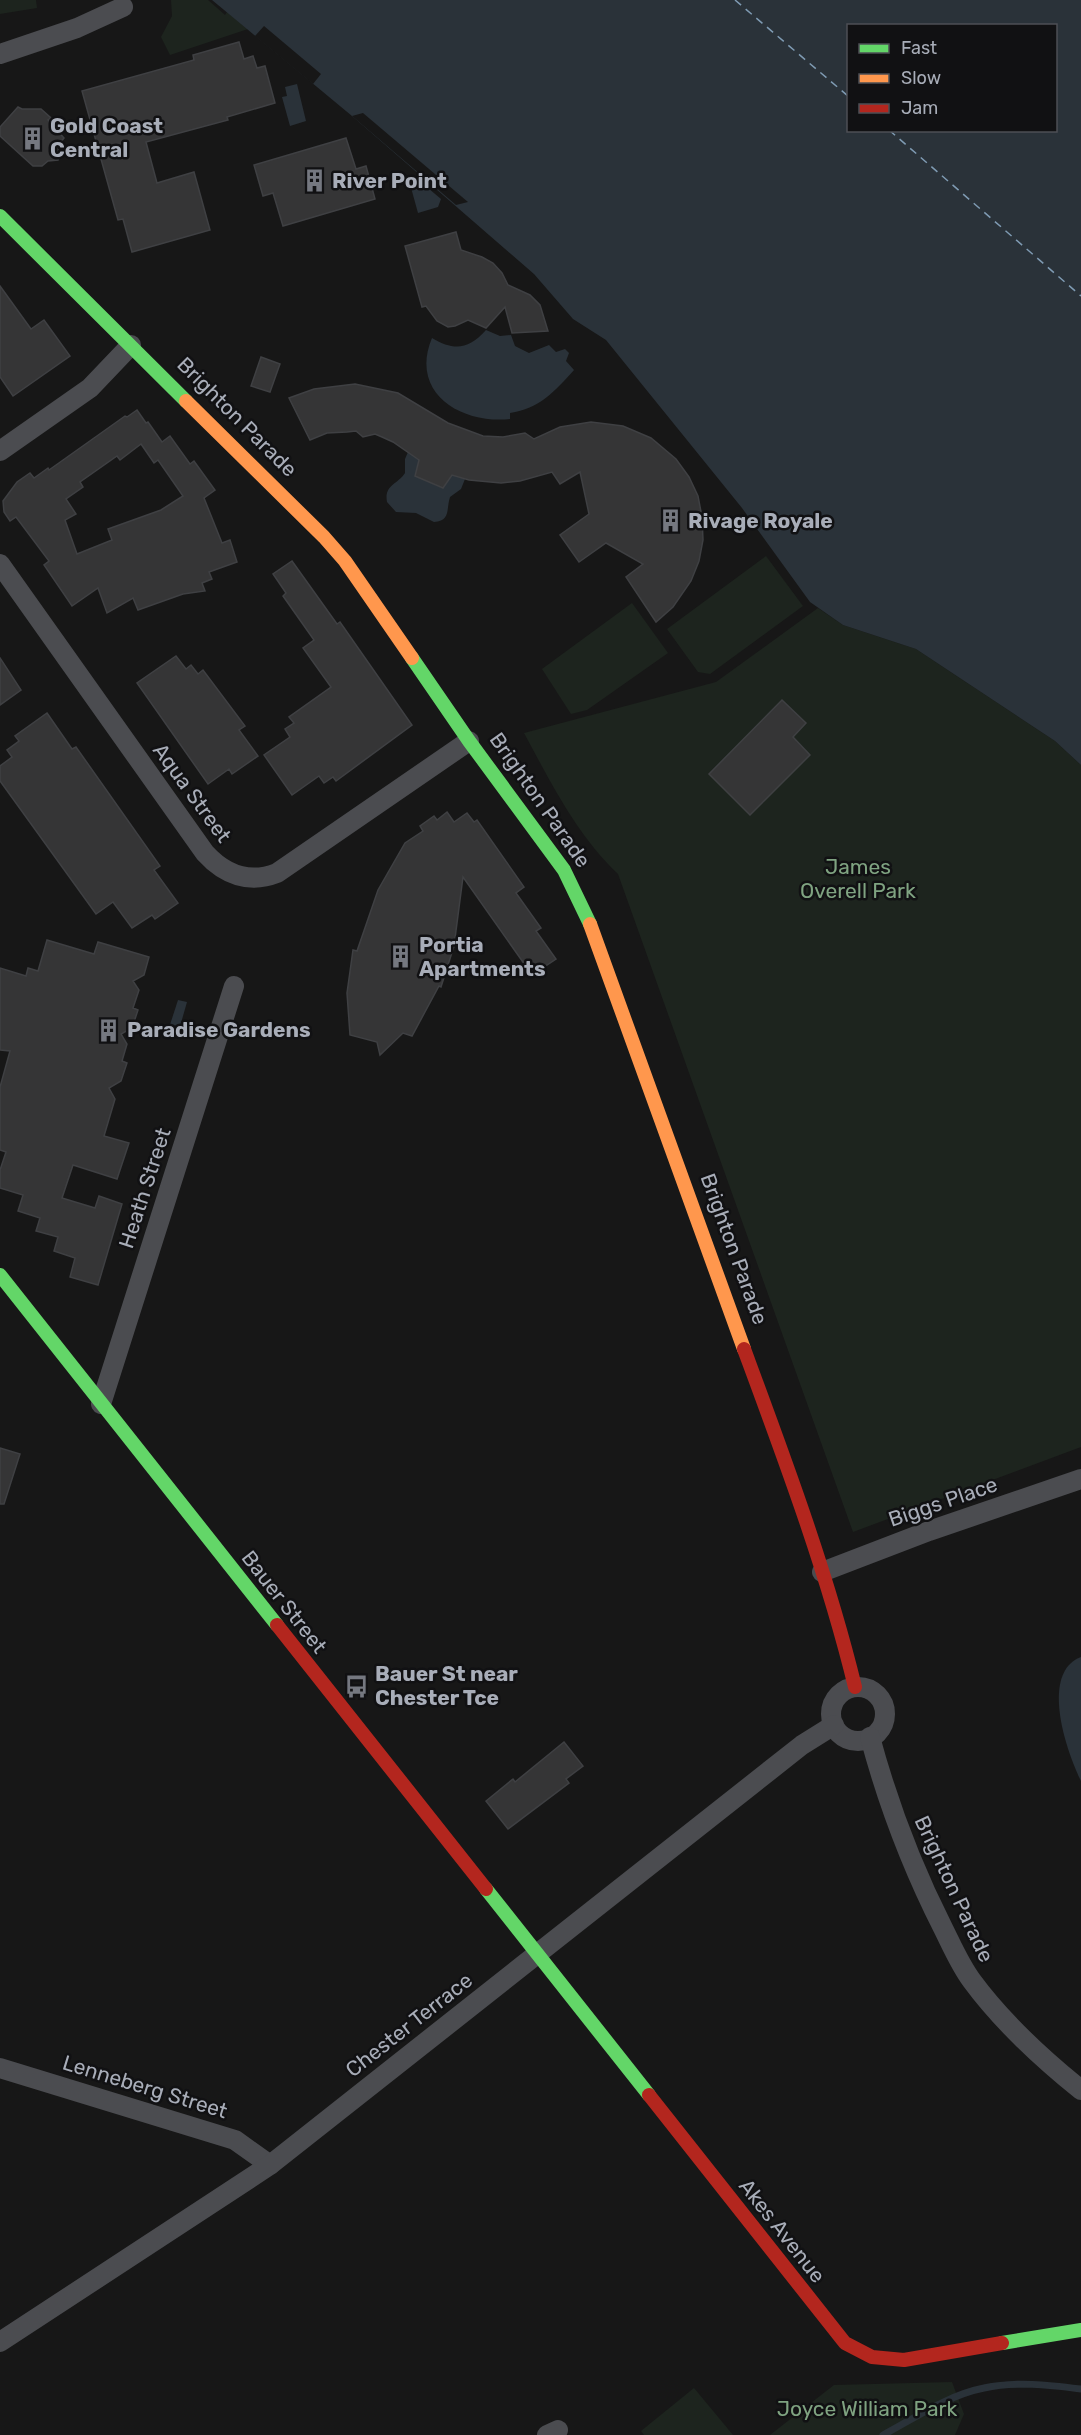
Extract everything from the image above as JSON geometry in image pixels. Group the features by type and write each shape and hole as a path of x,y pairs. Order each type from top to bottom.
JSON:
{"street":[{"path":"0,54 77,28 123,7"},
{"name":"Brighton Parade","path":"0,216 324,537 345,561 469,741 564,870 588,918 780,1447 842,1633 855,1687"},
{"path":"0,451 90,388 131,345"},
{"name":"Aqua Street","path":"0,564 205,853 214,864 237,876 263,878 278,873 469,741"},
{"name":"Heath Street","path":"101,1404 234,986"},
{"name":"Bauer Street","path":"0,1275 536,1955"},
{"name":"Biggs Place","path":"822,1572 929,1531 1081,1479"},
{"path":"855,1687 865,1688 873,1692 883,1706 882,1724 870,1737 850,1739 838,1732 834,1725 831,1716 834,1702 842,1692 855,1687"},
{"name":"Chester Terrace","path":"0,2342 270,2165 802,1744 834,1725"},
{"name":"Brighton Parade","path":"870,1737 889,1803 915,1872 970,1979 1007,2025 1045,2061 1081,2090"},
{"name":"Akes Avenue","path":"536,1955 845,2343 872,2357 904,2360 1081,2330"},
{"name":"Lenneberg Street","path":"0,2068 235,2140 270,2165"}],"green space":[{"path":"0,0 36,0 37,8 0,14"},
{"path":"171,0 208,0 225,15 227,12 248,29 170,55 161,37 172,16"},
{"path":"766,556 803,606 710,674 698,672 667,629"},
{"path":"632,603 668,653 587,710 571,714 542,669"},
{"name":"James Overell Park","path":"818,608 843,625 916,649 1055,741 1081,765 1081,1447 853,1532 618,874 603,859 577,825 524,733 716,682"},
{"name":"Joyce William Park","path":"952,2382 964,2414 955,2435 770,2435 834,2385"},
{"name":"Joyce William Park","path":"694,2388 733,2435 644,2435 641,2431"}],"shaded area":[{"path":"212,0 1081,0 1081,765 1055,741 916,649 843,625 810,602 742,508 606,340 573,319 534,274 352,116"},
{"path":"297,84 306,121 290,126 282,97 287,96 285,87"},
{"path":"416,178 441,199 438,207 418,213 410,184"},
{"path":"486,330 500,336 511,335 515,346 529,353 549,345 556,352 565,349 569,353 566,361 574,370 546,398 530,408 510,413 510,419 474,416 458,410 444,401 434,389 428,375 427,357 432,338 447,345 467,345"},
{"path":"408,452 419,460 415,476 442,488 452,475 465,479 461,489 450,497 447,514 439,521 434,522 416,513 396,512 387,502 387,492 405,473 405,459"},
{"path":"178,1000 187,1002 177,1037 167,1034"},
{"path":"1081,1657 1081,1781 1064,1734 1059,1696 1061,1679 1068,1666"}],"pier":[{"path":"264,26 321,74 313,84 255,36"},
{"path":"363,113 468,202 456,205 352,116"}],"building":[{"path":"239,42 244,59 253,56 257,68 265,66 275,103 227,117 228,120 146,142 157,183 194,172 210,230 132,252 123,219 118,220 82,91 194,60 193,55"},
{"name":"Gold Coast Central","path":"18,107 41,109 51,118 48,120 64,138 60,143 58,160 48,161 42,166 33,166 0,136 0,127"},
{"name":"River Point","path":"346,138 356,169 366,166 375,199 283,226 273,193 263,196 254,165"},
{"path":"456,232 461,250 493,263 502,273 508,285 530,295 540,305 548,331 512,333 505,307 486,328 468,320 448,327 437,321 426,306 422,307 405,246"},
{"path":"0,286 31,329 44,320 70,356 13,396 0,377"},
{"path":"261,357 280,364 270,392 251,386"},
{"path":"355,384 398,393 448,423 483,436 503,437 525,433 534,439 560,427 591,422 623,426 651,438 676,459 689,477 698,496 703,540 699,561 691,581 673,607 656,622 626,577 643,564 606,543 579,562 560,535 589,514 580,472 560,484 552,472 520,481 501,483 469,480 452,475 443,488 415,476 419,460 393,442 375,434 363,437 356,431 327,433 310,440 289,398 314,389"},
{"path":"137,410 162,442 170,436 190,464 194,461 215,490 204,498 222,543 230,540 237,562 209,572 212,579 202,583 205,591 183,594 138,610 133,598 107,613 98,588 72,606 44,565 49,561 16,517 10,521 4,512 3,501 17,482 30,473 34,478 48,468 49,470 125,416","holes":["141,444 154,463 158,460 183,496 161,510 108,529 112,540 77,554 65,520 76,514 66,499 83,487 80,482 117,456 120,460"]},
{"path":"292,561 337,624 340,622 412,725 336,781 333,777 324,783 319,776 292,795 264,755 290,737 285,729 294,723 289,717 331,687 303,648 314,640 283,596 286,593 273,574"},
{"path":"176,656 186,669 191,665 198,674 203,670 245,726 239,730 258,756 232,774 229,769 208,784 137,683"},
{"path":"0,658 21,690 0,705"},
{"path":"782,700 806,723 793,737 810,755 750,815 709,774"},
{"path":"47,713 72,749 76,747 160,866 154,870 178,903 155,919 152,915 132,928 113,902 96,914 0,781 0,766 12,757 7,750 19,741 15,736"},
{"name":"Portia Apartments","path":"447,812 454,822 467,813 474,822 477,820 524,887 516,893 541,928 536,931 556,959 532,975 463,877 454,946 441,987 439,986 412,1036 403,1033 380,1055 377,1042 350,1035 347,993 353,950 357,951 378,890 405,843 423,831 420,826 434,816 437,820"},
{"path":"47,940 94,954 98,942 149,957 144,975 133,981 139,990 133,1008 138,1010 132,1028 121,1034 127,1044 122,1061 127,1063 121,1081 109,1088 115,1099 104,1136 129,1143 117,1179 73,1165 62,1198 95,1208 99,1196 122,1204 98,1285 70,1277 75,1258 54,1251 58,1237 36,1231 40,1218 18,1211 23,1195 0,1188 0,1170 6,1152 0,1150 0,1087 10,1051 0,1050 0,968 26,976 28,968 38,971"},
{"path":"0,1448 20,1454 4,1504 0,1504"},
{"path":"564,1742 583,1766 566,1779 569,1783 508,1829 486,1801 513,1779 515,1782"}],"waterway":[{"path":"883,2435 945,2401 971,2391 1020,2384 1081,2389"}],"ferry route":[{"path":"735,0 847,95"},
{"path":"891,132 1081,296"}],"traffic: fast":[{"path":"0,216 186,401"},
{"path":"412,658 469,741 564,870 590,924"},
{"path":"0,1275 277,1625"},
{"path":"486,1889 649,2095"},
{"path":"1002,2343 1081,2330"}],"traffic: slow":[{"path":"186,401 324,537 345,561 412,658"},
{"path":"590,924 744,1349"}],"traffic: jam":[{"path":"744,1349 790,1474 832,1601 855,1687"},
{"path":"277,1625 486,1889"},
{"path":"649,2095 845,2343 872,2357 904,2360 1002,2343"}],"place":[{"name":"Gold Coast Central","path":"32,138"},
{"name":"River Point","path":"314,181"},
{"name":"Rivage Royale","path":"670,521"},
{"name":"Portia Apartments","path":"401,957"},
{"name":"Paradise Gardens","path":"109,1030"},
{"name":"Bauer St near Chester Tce","path":"357,1686"}]}
